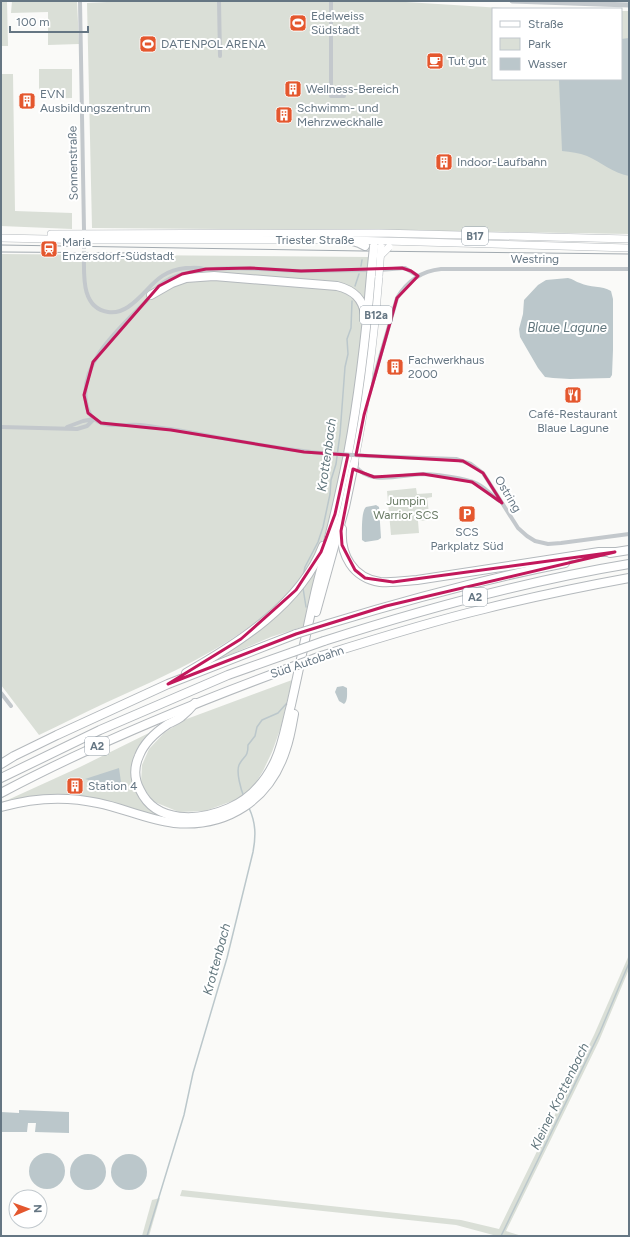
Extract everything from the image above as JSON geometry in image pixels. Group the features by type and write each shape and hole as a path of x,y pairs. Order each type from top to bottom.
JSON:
{"highway":[{"path":"255,795 274,763 280,748 297,680 314,595 335,514 349,448 375,275 373,260 375,244 359,243 348,240"},
{"path":"151,296 172,283 186,278 214,276 337,286 353,291 360,298 364,307 365,336"},
{"path":"354,464 341,531 342,545 347,559 355,570 365,578 379,582 417,580 599,552 615,552"},
{"path":"1,807 34,800 75,800 97,803 157,820 174,823 208,822 222,818 264,790 280,766 287,749 314,622 345,507"},
{"path":"168,684 241,639 273,613 296,590 306,578 321,552 335,514"},
{"path":"1,764 57,735 168,684 296,634 386,606 476,583 629,550"},
{"name":"Süd Autobahn","path":"1,778 100,730 228,675 324,641 388,621 480,596 561,577 629,564"},
{"name":"Süd Autobahn","path":"1,793 117,736 195,703 321,656 389,635 483,609 576,588 629,578"},
{"path":"195,703 180,718 169,723 157,732 147,742 139,755 135,770 137,783 142,796 150,805 162,812 175,816 190,817 206,815 242,805"}],"main road":[{"name":"Triester Straße","path":"1,234 379,234 629,239"},
{"path":"375,244 379,234"},
{"name":"Triester Straße","path":"1,238 93,240 348,240"},
{"path":"381,255 389,247 399,242"},
{"name":"B17","path":"375,244 399,242 629,248"},
{"name":"B12a","path":"354,464 364,415 374,336 375,275 381,255 375,244"}],"street":[{"name":"Sonnenstraße","path":"80,1 84,230"},
{"path":"219,1 220,56"},
{"path":"331,1 331,96 344,96"},
{"path":"512,1 628,5"},
{"path":"84,255 85,286 89,299 96,307 111,312 120,311 128,307 155,281 165,274 181,269 206,269"},
{"path":"1,427 77,429 87,426 94,419 88,413 84,395 91,366 99,353 159,286 170,278 206,269 250,268 301,271 408,269 418,276 406,286 397,298 364,415"},
{"name":"Westring","path":"418,276 441,269 629,268"},
{"name":"Ostring","path":"94,419 101,423 112,425 140,425 156,427 249,444 324,454 456,459 471,464 483,473 518,528 535,541 548,544 629,534"},
{"path":"354,464 362,473 374,477 431,475 472,482 484,487 502,503"},
{"path":"1,693 11,706"}],"highlighted area":[{"path":"250,268 301,271 402,268 411,271 418,276 397,298 364,415 356,455 463,461 483,473 502,503 472,482 423,474 374,477 353,469 341,531 342,545 355,570 365,578 393,582 615,552 386,606 296,634 168,684 241,639 296,590 321,552 335,514 348,455 304,452 171,430 101,423 88,413 84,395 93,362 159,286 182,274 206,269"}],"green space":[{"path":"1,1 7,1 8,46 1,46"},
{"path":"12,1 77,1 79,44 48,45 48,12 11,13"},
{"path":"127,1 352,1 406,2 502,8 492,8 492,80 622,80 622,11 629,11 629,234 380,230 92,228 87,3"},
{"path":"39,69 72,69 72,98 39,99"},
{"path":"1,74 13,74 15,211 72,213 72,229 1,226"},
{"path":"1,254 368,257 369,261 348,433 335,498 318,552 302,579 292,591 267,613 248,628 209,653 167,675 39,735 1,685"},
{"name":"Jumpin Warrior SCS","path":"416,488 417,494 432,493 432,497 427,498 430,520 418,521 419,533 391,535 387,491"},
{"path":"319,563 305,626 271,637 212,661 256,632"},
{"path":"292,680 281,727 272,752 252,789 238,799 205,811 179,812 152,801 141,783 142,765 149,749 164,733 184,720"},
{"path":"157,729 136,757 139,795 150,809 172,820 98,800 1,803 80,767"},
{"path":"629,955 629,969 599,1041 506,1231 522,1236 497,1236 456,1225 180,1196 182,1190 461,1220 499,1229 594,1035"},
{"path":"160,1198 149,1236 142,1236 152,1200"}],"water":[{"path":"629,38 629,176 623,175 587,156 562,151 559,80 622,80 622,39"},
{"name":"Blaue Lagune","path":"568,278 584,285 604,288 611,291 613,299 613,350 612,375 610,378 570,379 545,377 520,337 519,329 523,314 524,300 538,285 546,280"},
{"path":"376,505 379,507 381,538 378,540 365,542 362,540 364,509 366,507"},
{"path":"343,686 347,688 347,699 344,704 339,701 335,692 337,687"},
{"path":"119,768 122,789 85,779"},
{"path":"19,1110 69,1112 69,1133 35,1132 36,1123 28,1123 27,1132 1,1132 1,1112 19,1113"},
{"path":"43,1153 54,1154 60,1158 65,1167 64,1178 60,1184 51,1189 40,1188 34,1184 29,1175 30,1164 34,1158"},
{"path":"92,1154 101,1159 105,1165 105,1179 101,1185 92,1190 84,1190 75,1185 71,1179 70,1168 75,1159 81,1155"},
{"path":"133,1154 142,1159 146,1165 146,1179 142,1185 133,1190 125,1190 116,1185 112,1179 111,1168 116,1159 122,1155"}],"waterway":[{"name":"Krottenbach","path":"361,266 362,260"},
{"name":"Krottenbach","path":"355,286 359,274"},
{"name":"Krottenbach","path":"303,576 305,567 318,542 323,527 330,494 331,480 336,464 340,434 345,367 348,354 347,339 351,328 352,301"},
{"name":"Krottenbach","path":"303,588 306,607"},
{"name":"Krottenbach","path":"244,797 239,781 238,768 246,754 248,745 255,736 257,727 262,720 278,713 287,703"},
{"name":"Krottenbach","path":"147,1236 184,1115 193,1073 227,958 253,852 255,830 249,808"},
{"name":"Kleiner Krottenbach","path":"501,1236 600,1032 629,963"}],"tunnel":[{"path":"84,238 84,255"}],"tram line":[{"path":"1,245 629,254"},
{"path":"1,252 145,253"}],"place":[{"name":"Edelweiss Südstadt","path":"298,23"},
{"name":"DATENPOL ARENA","path":"148,44"},
{"name":"Tut gut","path":"435,61"},
{"name":"Wellness-Bereich","path":"293,89"},
{"name":"EVN Ausbildungszentrum","path":"27,101"},
{"name":"Schwimm- und Mehrzweckhalle","path":"284,115"},
{"name":"Indoor-Laufbahn","path":"444,162"},
{"name":"Maria Enzersdorf-Südstadt","path":"49,249"},
{"name":"Fachwerkhaus 2000","path":"395,367"},
{"name":"Café-Restaurant Blaue Lagune","path":"573,395"},
{"name":"SCS Parkplatz Süd","path":"467,514"},
{"name":"Station 4","path":"75,786"}]}
